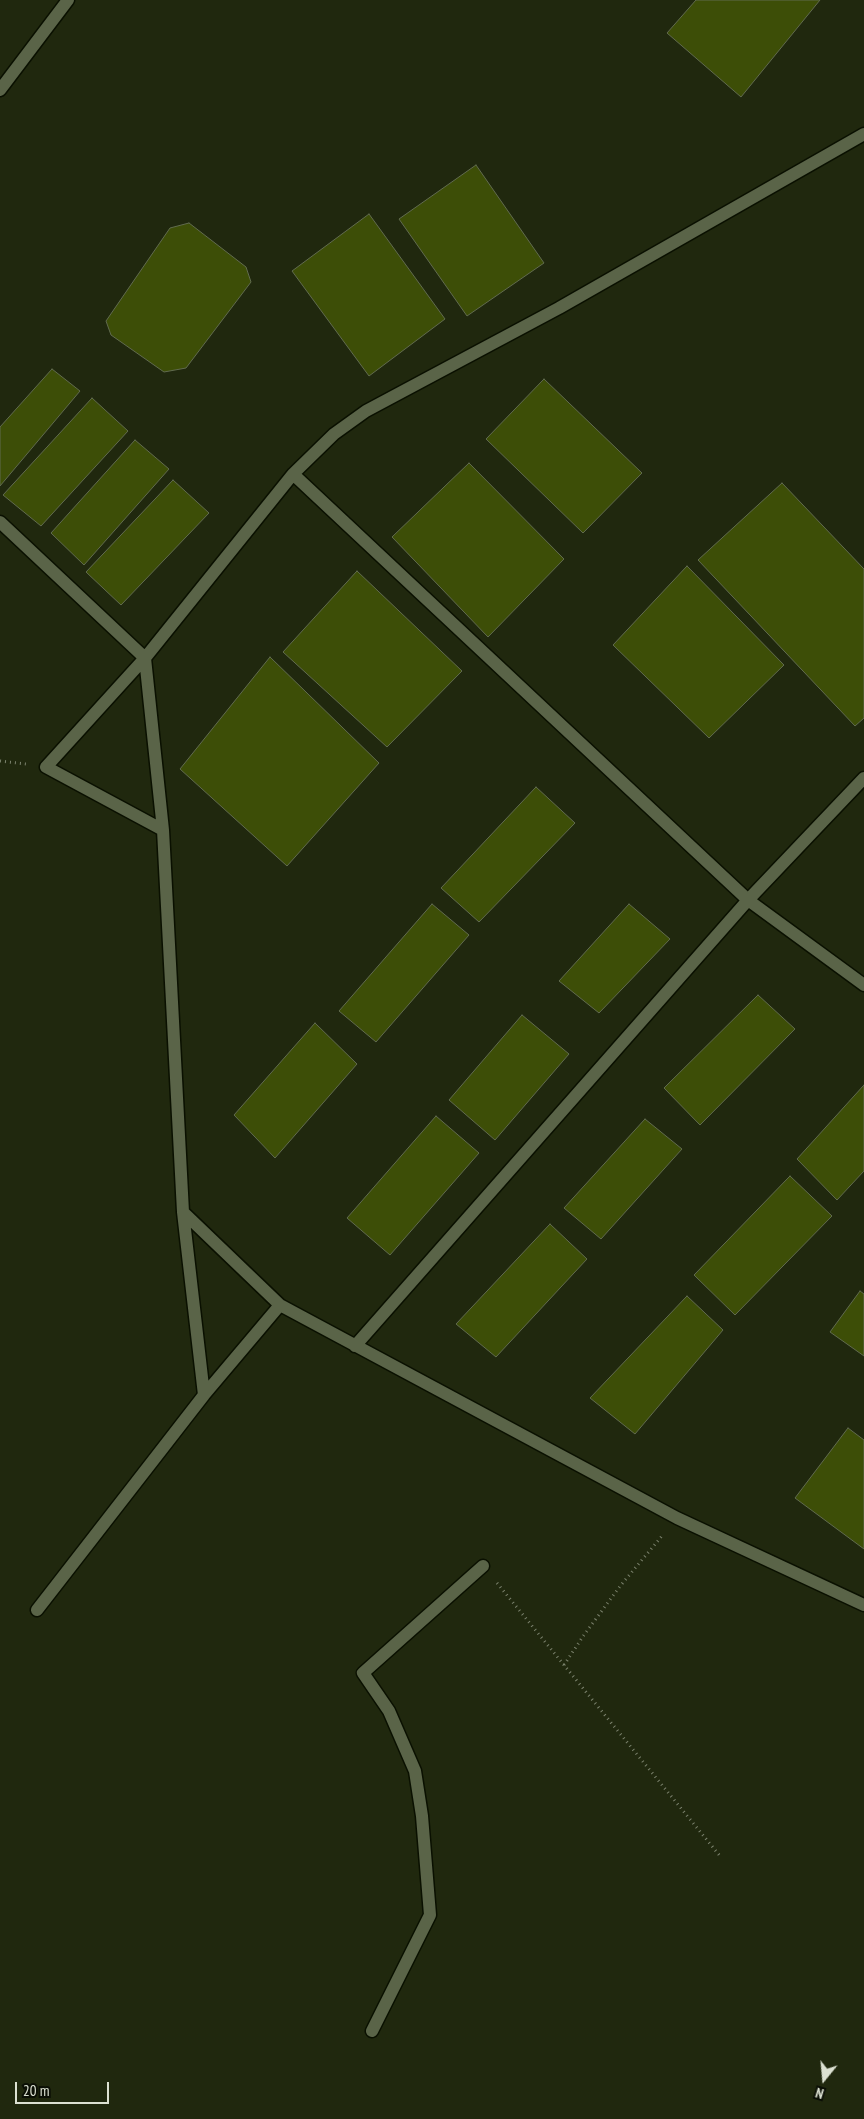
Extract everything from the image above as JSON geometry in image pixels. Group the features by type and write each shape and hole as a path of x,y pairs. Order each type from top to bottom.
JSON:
{"lane":[{"path":"0,90 68,0"},
{"path":"162,830 46,767 145,658 293,474 334,434 366,411 559,308 864,134"},
{"path":"293,474 748,900 864,985"},
{"path":"0,522 145,658 162,830 183,1212 204,1395"},
{"path":"355,1346 748,900 864,778"},
{"path":"183,1212 280,1305 677,1518 864,1605"},
{"path":"37,1610 204,1395 280,1305"},
{"path":"372,2030 430,1915 422,1816 415,1770 389,1711 363,1673 483,1566"}],"path":[{"path":"564,1666 584,1635 622,1585 677,1518"},
{"path":"483,1566 720,1856"}],"building":[{"path":"696,0 820,0 741,97 667,33"},
{"path":"476,165 544,263 467,316 399,219"},
{"path":"369,214 445,319 369,376 292,271"},
{"path":"189,223 246,267 251,282 186,368 164,372 111,335 106,321 170,228"},
{"path":"52,369 80,391 0,486 0,427"},
{"path":"544,379 642,473 583,533 486,439"},
{"path":"92,398 128,431 41,526 3,495"},
{"path":"135,440 169,469 84,565 51,533"},
{"path":"469,463 564,559 488,637 392,537"},
{"path":"173,480 209,513 121,605 86,572"},
{"path":"782,483 864,569 864,718 855,726 698,560"},
{"path":"687,566 784,665 709,738 613,645"},
{"path":"357,571 462,671 387,747 283,652"},
{"path":"270,657 379,763 287,866 180,769"},
{"path":"536,787 575,823 479,922 441,888"},
{"path":"432,904 469,935 376,1042 339,1011"},
{"path":"629,904 670,939 599,1013 559,981"},
{"path":"758,995 795,1029 700,1125 664,1088"},
{"path":"522,1015 569,1054 495,1140 449,1100"},
{"path":"315,1023 357,1064 275,1158 234,1115"},
{"path":"864,1085 864,1171 837,1200 797,1159"},
{"path":"436,1116 479,1153 390,1255 347,1218"},
{"path":"645,1119 682,1149 601,1239 564,1208"},
{"path":"790,1176 832,1216 735,1315 694,1275"},
{"path":"550,1224 587,1259 496,1357 456,1324"},
{"path":"860,1291 864,1294 864,1356 830,1332"},
{"path":"687,1296 723,1330 635,1434 590,1398"},
{"path":"848,1428 864,1440 864,1549 795,1498"}]}
